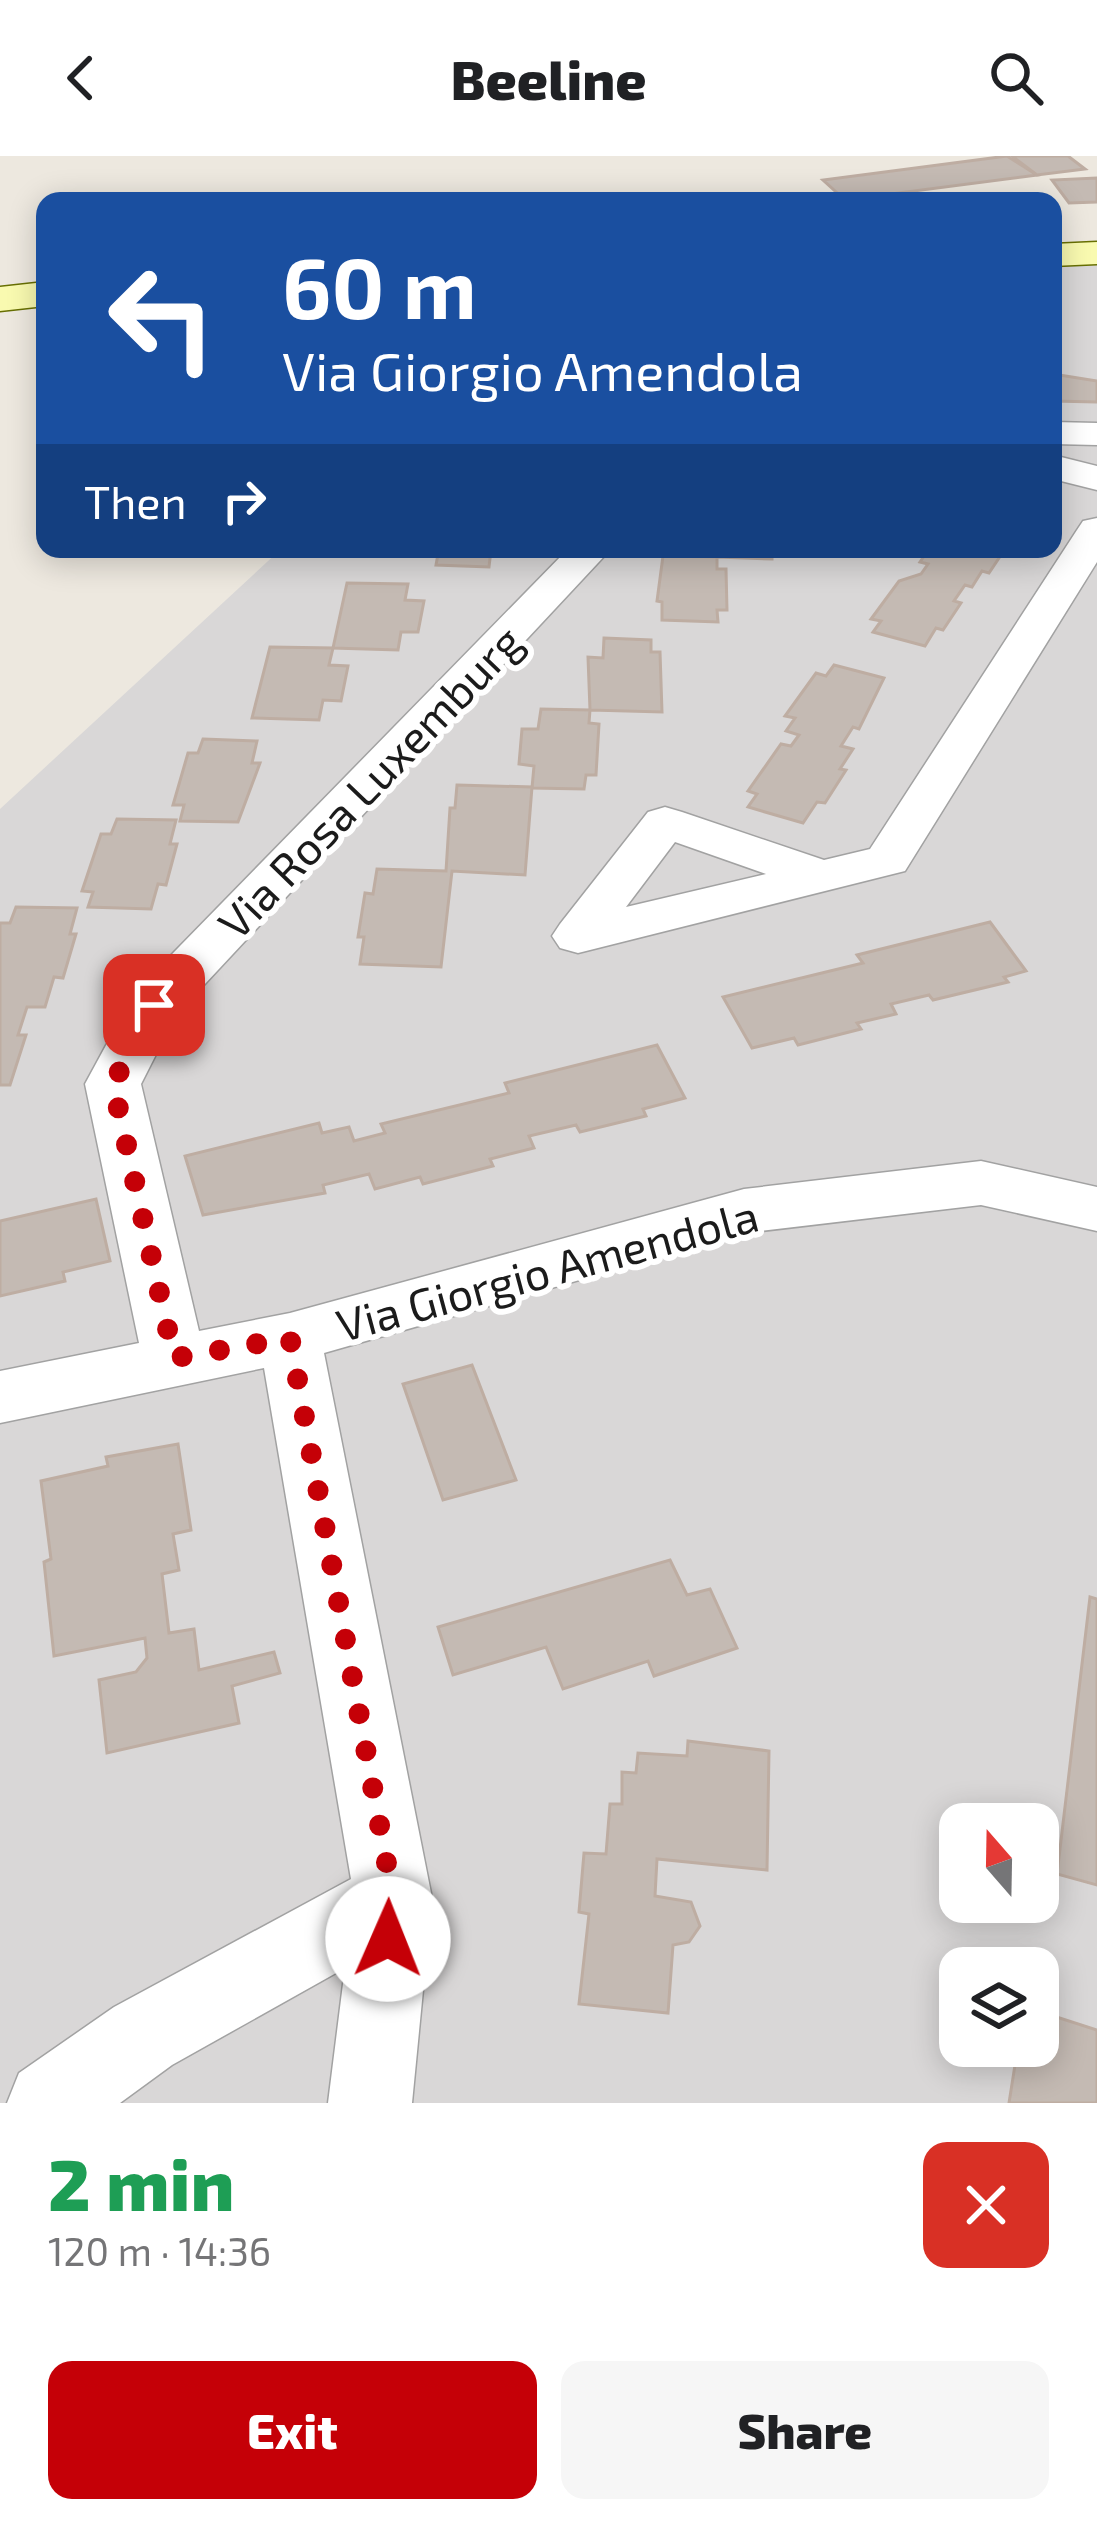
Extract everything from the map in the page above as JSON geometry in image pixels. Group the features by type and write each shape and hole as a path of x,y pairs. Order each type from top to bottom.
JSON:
{"main road":[{"path":"1062,255 1097,253"},
{"path":"0,299 36,295"}],"street":[{"path":"1062,433 1097,434"},
{"path":"1062,469 1097,478"},
{"path":"822,875 664,822 578,935 887,860 1097,530"},
{"name":"Via Rosa Luxemburg","path":"174,1358 113,1084 154,1005 582,558"},
{"name":"Via Giorgio Amendola","path":"0,1396 290,1338 744,1211 981,1183 1097,1209"},
{"path":"290,1338 393,1898 370,2103"},
{"path":"49,2103 143,2036 393,1898"}],"shaded area":[{"path":"1097,265 1097,2103 0,2103 0,809 271,558 1062,558 1062,266"}],"building":[{"path":"1007,156 1037,175 906,192 836,192 823,180"},
{"path":"1012,156 1068,156 1085,169 1037,175"},
{"path":"1097,178 1097,202 1069,203 1052,180"},
{"path":"1062,375 1097,381 1097,402 1062,401"},
{"path":"437,558 490,558 489,567 436,565"},
{"path":"663,558 717,558 717,569 726,569 727,610 717,610 718,622 662,620 662,602 657,601"},
{"path":"923,558 999,558 972,587 965,585 954,601 961,603 925,646 873,632 881,621 871,619 899,581 921,574 928,564 920,562"},
{"path":"347,583 408,584 405,600 424,601 418,632 401,632 398,650 333,648"},
{"path":"604,638 651,640 651,652 660,652 662,712 590,710 588,657 603,658"},
{"path":"270,647 333,648 329,665 348,666 341,701 323,700 319,720 252,718"},
{"path":"834,665 884,678 859,729 853,727 841,746 853,749 840,769 846,770 825,803 817,802 803,823 748,807 757,794 748,791 781,744 791,746 799,735 786,731 795,718 785,716 816,673 826,676"},
{"path":"541,709 590,710 589,723 599,724 596,775 586,775 584,789 532,788 534,766 519,764 522,729 538,729"},
{"path":"203,739 257,741 252,763 260,763 238,822 180,821 184,805 173,805 188,753 198,753"},
{"path":"457,785 532,787 525,875 452,871 441,967 360,964 364,937 358,937 365,893 373,894 377,869 446,871 450,808 455,808"},
{"path":"117,819 176,820 170,844 177,844 166,885 158,884 151,909 88,907 93,892 82,891 101,834 111,834"},
{"path":"16,907 77,908 70,934 76,934 63,978 54,977 45,1007 27,1007 18,1035 26,1035 10,1085 0,1085 0,923 10,923"},
{"path":"990,922 1026,971 1004,977 1008,982 933,1000 929,995 891,1004 896,1014 857,1023 861,1029 798,1045 794,1038 752,1048 723,997 863,963 857,955"},
{"path":"657,1045 685,1098 643,1109 646,1116 580,1132 576,1125 529,1136 534,1148 490,1159 493,1166 423,1184 420,1177 375,1189 369,1174 323,1185 325,1193 203,1215 185,1156 319,1123 322,1133 349,1127 354,1141 385,1133 381,1124 509,1093 505,1083"},
{"path":"96,1199 110,1261 63,1272 65,1281 0,1296 0,1221"},
{"path":"472,1365 516,1480 443,1500 403,1384"},
{"path":"178,1444 191,1530 173,1534 179,1570 162,1574 169,1633 194,1629 199,1670 274,1652 280,1673 232,1686 239,1723 107,1753 99,1680 136,1672 147,1658 145,1638 54,1656 44,1562 51,1559 41,1481 108,1466 106,1457"},
{"path":"670,1560 687,1595 710,1589 737,1648 654,1676 648,1661 563,1689 546,1647 453,1675 438,1627"},
{"path":"1090,1597 1097,1599 1097,1885 1059,1875"},
{"path":"688,1741 769,1751 767,1870 657,1859 655,1896 691,1902 700,1926 689,1942 673,1945 668,2013 579,2004 589,1914 579,1912 584,1853 606,1854 610,1804 622,1804 622,1772 636,1773 638,1753 687,1756"},
{"path":"1059,2018 1097,2030 1097,2103 1009,2103 1015,2067 1059,2067"}],"route":[{"path":"154,1005 113,1084 174,1358 290,1338 393,1898 388,1939"}]}
